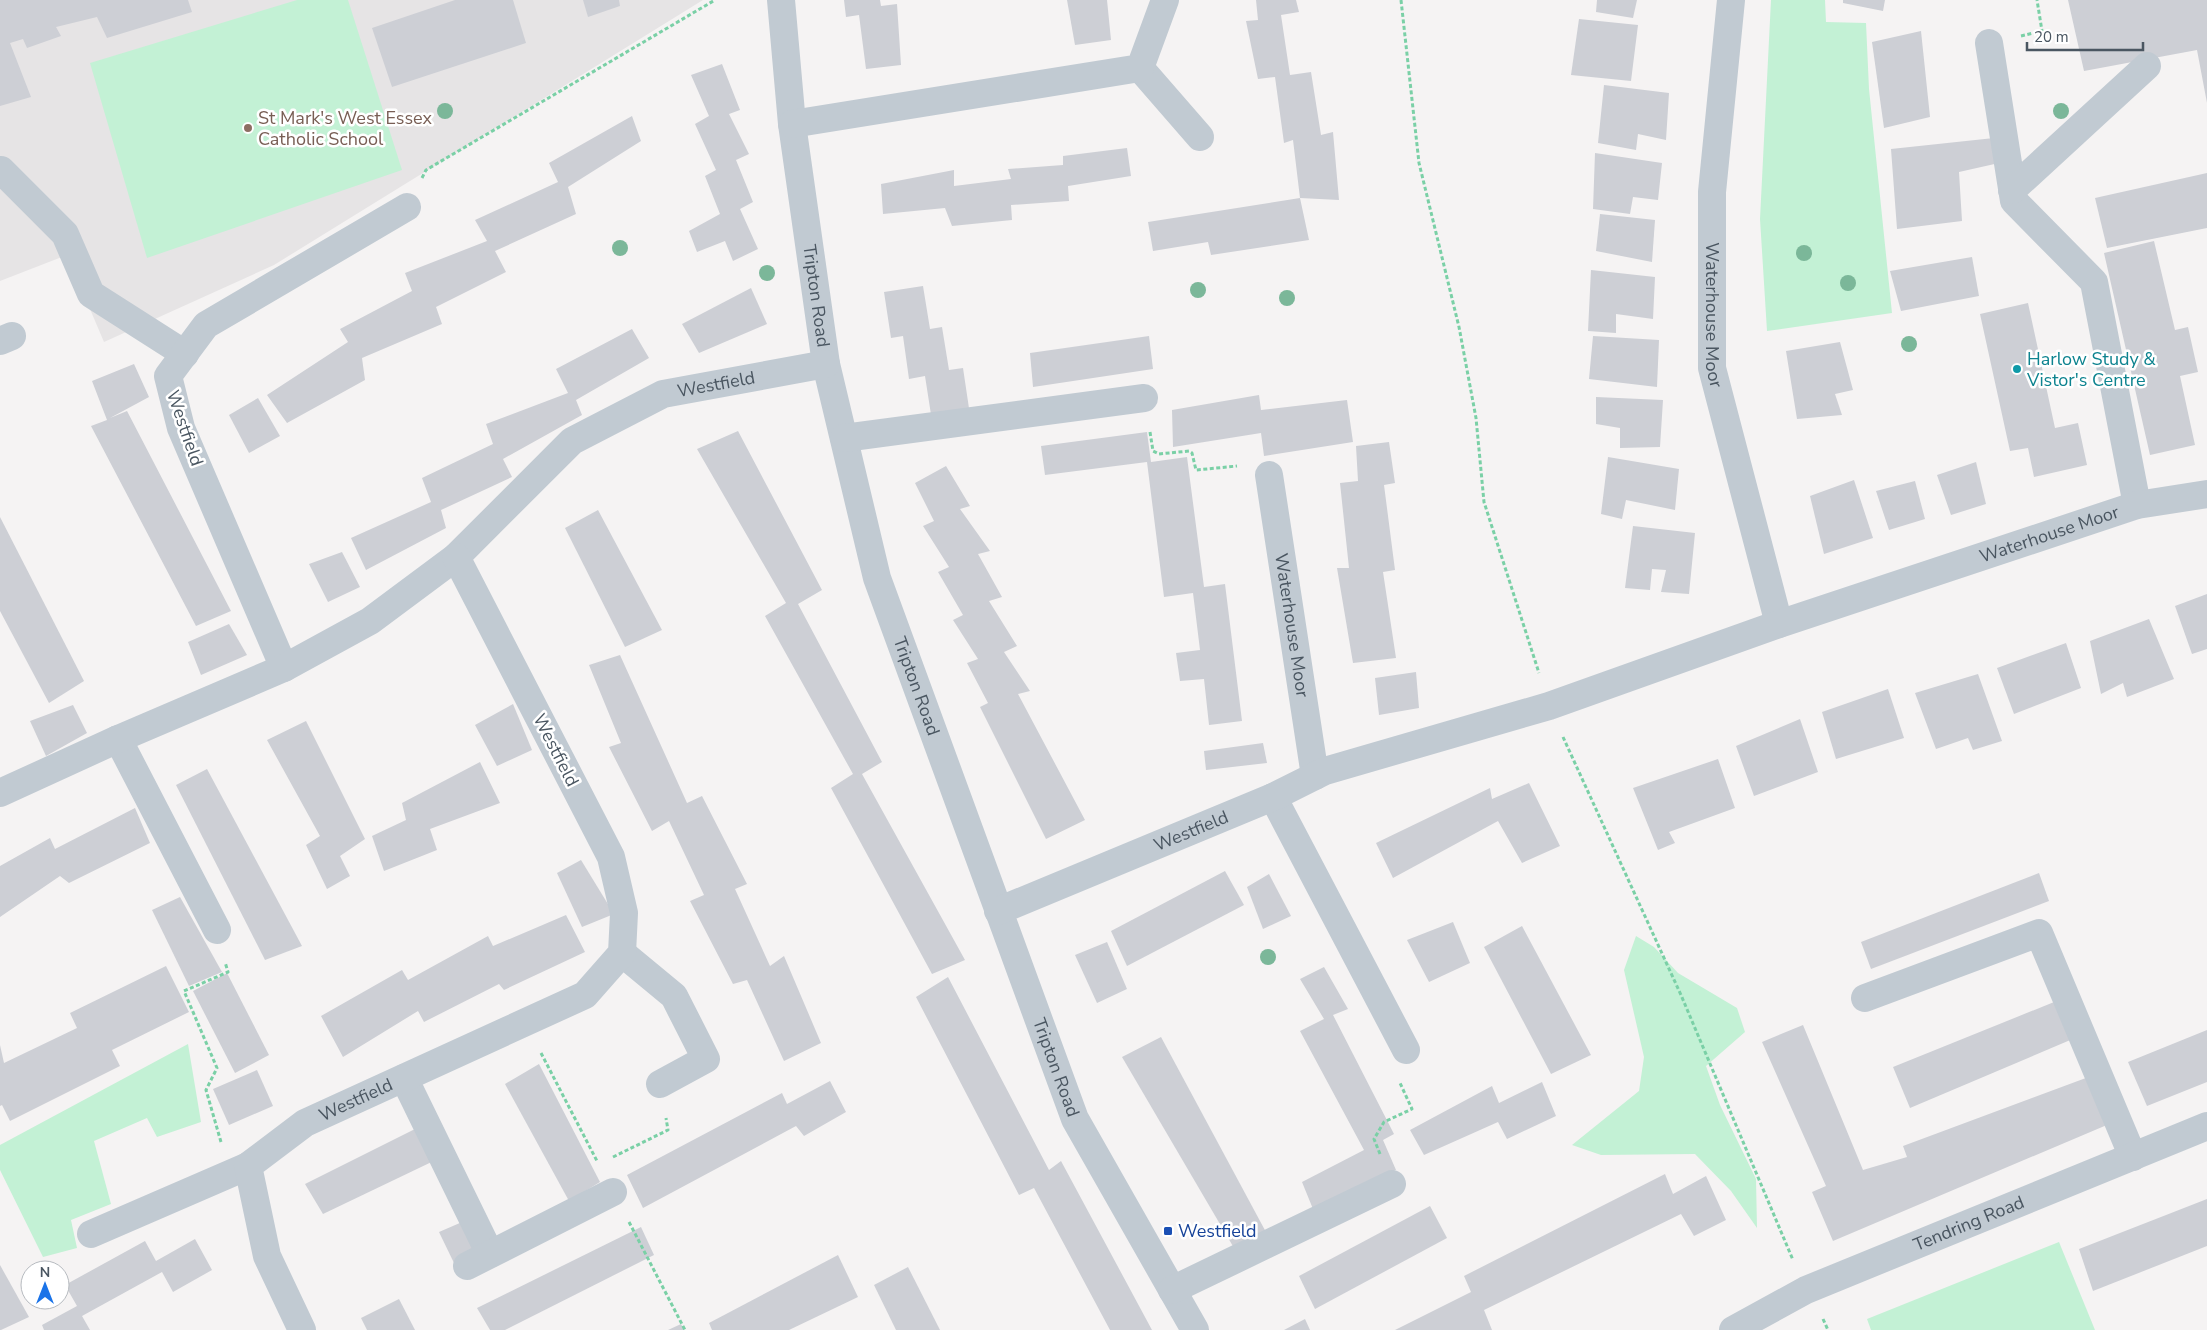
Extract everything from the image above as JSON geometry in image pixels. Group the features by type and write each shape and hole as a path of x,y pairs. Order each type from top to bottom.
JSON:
{"street":[{"name":"Tripton Road","path":"781,0 792,124 826,364 877,578 1075,1119 1195,1330"},
{"path":"1140,68 1165,0"},
{"name":"Waterhouse Moor","path":"1731,0 1712,192 1712,368 1779,624"},
{"path":"1989,43 2014,202 2094,282 2138,505"},
{"path":"2012,190 2147,66"},
{"path":"792,124 1140,68"},
{"path":"1140,68 1200,137"},
{"path":"1,170 65,234 91,294 185,354"},
{"name":"Westfield","path":"284,668 181,428 168,376 206,326 407,207"},
{"name":"Westfield","path":"0,793 284,668 370,621 456,557 572,441 662,394 826,364"},
{"path":"844,438 1144,398"},
{"name":"Waterhouse Moor","path":"1268,475 1315,776"},
{"name":"Waterhouse Moor","path":"1549,706 1779,624 2138,505 2207,494"},
{"name":"Westfield","path":"91,1234 239,1170 306,1123 585,995 622,953 624,913 611,857 456,557"},
{"name":"Westfield","path":"998,911 1273,797 1325,771 1549,706"},
{"path":"118,740 217,930"},
{"path":"1273,797 1406,1050"},
{"path":"1864,998 2039,933 2133,1157"},
{"path":"622,953 674,996 706,1059 660,1084"},
{"path":"404,1078 479,1260 613,1192"},
{"name":"Tendring Road","path":"1733,1330 1806,1290 2207,1126"},
{"path":"239,1170 267,1256 302,1330"},
{"path":"1172,1290 1392,1184"}],"path":[{"path":"407,207 426,170 715,0"},
{"path":"1401,0 1419,163 1461,336 1476,418 1484,502 1549,706 1681,995 1806,1290"},
{"path":"1989,43 2042,31 2037,0"},
{"path":"1144,398 1153,451 1159,454 1189,451 1192,453 1196,470 1253,464 1268,475"},
{"path":"217,930 228,972 184,991 217,1068 206,1090 239,1170"},
{"path":"1392,1184 1374,1139 1384,1122 1412,1109 1400,1082 1406,1050"},
{"path":"608,1160 668,1130 660,1084"}],"shaded area":[{"name":"St Mark's West Essex Catholic School","path":"0,0 703,0 274,265 104,342 67,255 0,281"}],"green space":[{"path":"297,0 348,0 402,170 147,258 90,63"},
{"path":"1771,0 1825,0 1826,22 1866,23 1869,89 1892,313 1767,331 1760,219"},
{"path":"1636,936 1654,947 1678,973 1737,1008 1745,1032 1706,1066 1720,1105 1756,1179 1757,1228 1731,1191 1695,1154 1601,1155 1572,1145 1639,1091 1644,1057 1624,970"},
{"path":"188,1044 201,1122 157,1137 147,1118 94,1141 111,1204 71,1220 77,1248 43,1257 0,1170 0,1145"},
{"path":"2059,1242 2095,1330 1871,1330 1867,1319"}],"building":[{"path":"0,0 188,0 192,12 107,38 97,17 56,27 61,36 27,48 23,39 10,43 31,97 0,106"},
{"path":"455,0 513,0 526,43 392,87 372,28"},
{"path":"583,0 619,0 620,6 588,17"},
{"path":"844,0 880,0 881,6 897,4 901,65 866,69 859,15 846,17"},
{"path":"1067,0 1107,0 1111,40 1075,45"},
{"path":"1256,0 1296,0 1299,12 1281,15 1290,75 1311,72 1321,135 1333,132 1339,200 1300,198 1293,140 1284,143 1275,77 1258,79 1246,21 1258,20"},
{"path":"1597,0 1637,0 1633,18 1596,12"},
{"path":"1843,0 1885,0 1883,11 1843,3"},
{"path":"2068,0 2207,0 2207,103 2197,50 2084,71"},
{"path":"1579,19 1638,25 1631,81 1571,75"},
{"path":"1921,31 1930,117 1884,128 1872,42"},
{"path":"722,64 740,110 729,114 749,154 736,160 753,202 740,209 758,249 733,261 725,241 697,252 689,231 720,214 705,176 716,170 695,124 709,116 691,75"},
{"path":"1604,85 1669,93 1666,140 1638,134 1636,150 1598,143"},
{"path":"632,116 641,141 568,187 576,214 495,251 506,272 436,307 442,324 362,358 365,380 287,423 267,395 348,342 340,329 412,291 405,273 487,241 475,220 558,182 549,163"},
{"path":"1994,138 1999,163 1959,172 1962,221 1897,229 1891,149"},
{"path":"1127,148 1131,176 1068,186 1069,201 1011,205 1012,220 952,226 945,208 883,214 881,184 954,170 954,186 1011,179 1008,169 1063,165 1063,156"},
{"path":"1595,153 1662,163 1658,200 1633,197 1630,214 1593,209"},
{"path":"2207,173 2207,228 2107,248 2095,198"},
{"path":"1300,198 1309,240 1211,255 1208,242 1153,251 1148,222"},
{"path":"1600,214 1655,220 1652,262 1596,251"},
{"path":"2154,241 2175,330 2188,327 2198,372 2180,376 2195,445 2150,455 2104,253"},
{"path":"1972,257 1979,296 1901,311 1890,271"},
{"path":"1591,270 1655,277 1653,319 1616,314 1616,333 1588,331"},
{"path":"923,286 930,329 942,327 949,370 963,368 970,415 932,421 925,376 909,379 903,336 891,338 884,292"},
{"path":"751,288 767,324 699,353 682,324"},
{"name":"Harlow Study & Vistor's Centre","path":"2028,303 2055,428 2078,423 2087,465 2034,477 2028,448 2010,451 1980,314"},
{"path":"632,329 649,358 576,400 582,415 503,459 512,477 441,510 446,528 366,570 351,538 431,502 422,478 493,444 486,424 568,393 556,369"},
{"path":"1149,336 1153,369 1033,387 1030,353"},
{"path":"1593,336 1659,340 1657,387 1589,379"},
{"path":"1840,342 1853,390 1835,394 1842,415 1797,419 1786,351"},
{"path":"134,364 149,397 110,418 127,411 231,611 196,626 91,426 107,420 92,381"},
{"path":"1259,395 1261,410 1347,400 1353,442 1264,456 1261,433 1173,447 1172,410"},
{"path":"1596,397 1663,400 1660,447 1620,448 1620,428 1596,424"},
{"path":"258,398 280,436 249,453 229,415"},
{"path":"738,431 822,590 798,604 882,762 862,774 965,960 932,974 831,788 853,774 765,616 786,603 697,449"},
{"path":"1147,432 1151,462 1187,457 1204,587 1225,584 1242,721 1209,725 1204,679 1180,681 1176,653 1200,650 1193,593 1164,597 1147,462 1045,475 1041,446"},
{"path":"1389,442 1395,483 1384,485 1395,570 1383,572 1396,658 1353,663 1337,568 1349,568 1340,483 1358,481 1356,446"},
{"path":"1608,457 1679,469 1675,510 1626,500 1622,519 1601,514"},
{"path":"1976,462 1986,504 1951,515 1937,475"},
{"path":"946,466 970,506 960,509 990,551 978,554 1002,597 989,601 1017,646 1004,652 1030,691 1018,694 1085,820 1046,839 980,707 988,703 967,663 978,659 953,620 963,615 938,572 949,567 923,526 934,521 915,483"},
{"path":"1854,480 1873,538 1824,554 1810,496"},
{"path":"1915,481 1925,519 1889,530 1876,491"},
{"path":"598,510 662,630 625,647 565,528"},
{"path":"0,517 84,681 49,703 0,611"},
{"path":"1633,526 1695,533 1689,594 1661,592 1666,570 1652,569 1650,590 1625,588"},
{"path":"342,552 360,587 328,602 309,564"},
{"path":"2207,594 2207,649 2192,654 2175,606"},
{"path":"2149,619 2174,679 2127,697 2123,683 2101,694 2090,641"},
{"path":"229,624 247,655 201,675 188,642"},
{"path":"2066,643 2081,688 2014,714 1997,668"},
{"path":"620,655 687,803 702,796 747,884 735,889 770,966 784,956 821,1043 784,1061 747,980 733,984 690,901 704,895 669,821 652,831 609,747 621,743 589,665"},
{"path":"1416,672 1419,708 1379,715 1375,678"},
{"path":"1978,674 2002,741 1973,750 1968,738 1936,749 1915,693"},
{"path":"1888,689 1904,738 1836,759 1822,712"},
{"path":"513,704 532,750 497,766 475,725"},
{"path":"73,705 87,733 46,756 30,721"},
{"path":"1800,719 1818,772 1754,796 1736,746"},
{"path":"306,721 365,839 340,856 350,876 327,889 306,845 320,836 267,740"},
{"path":"1263,743 1267,763 1206,770 1204,751"},
{"path":"1718,759 1735,808 1669,832 1675,843 1658,850 1633,788"},
{"path":"480,762 500,803 430,829 437,850 384,871 372,836 406,820 402,803"},
{"path":"207,769 302,946 265,960 176,785"},
{"path":"1529,783 1560,846 1522,863 1498,821 1393,878 1376,843 1490,788 1492,799"},
{"path":"135,808 150,843 69,883 60,876 0,917 0,866 50,838 55,849"},
{"path":"581,860 614,914 582,927 557,873"},
{"path":"1225,871 1244,905 1127,966 1111,931"},
{"path":"2039,873 2049,901 1871,969 1861,942"},
{"path":"1269,874 1291,916 1263,929 1247,887"},
{"path":"180,897 222,972 189,986 152,910"},
{"path":"566,915 585,952 504,990 499,984 424,1022 418,1011 343,1057 321,1016 402,970 408,980 488,936 493,946"},
{"path":"1453,922 1470,963 1429,982 1407,940"},
{"path":"1522,926 1591,1055 1551,1074 1484,947"},
{"path":"1107,942 1127,989 1097,1003 1075,955"},
{"path":"166,966 189,1012 112,1050 120,1066 10,1121 2,1105 0,1106 0,1045 4,1063 77,1028 70,1013"},
{"path":"1324,967 1348,1009 1333,1015 1394,1134 1383,1140 1396,1170 1313,1209 1302,1182 1364,1150 1300,1031 1324,1019 1300,979"},
{"path":"227,973 269,1055 235,1073 193,991"},
{"path":"948,977 1049,1170 1061,1161 1152,1330 1110,1330 1034,1188 1019,1195 916,997"},
{"path":"2059,1000 2075,1038 1910,1108 1893,1067"},
{"path":"1803,1025 1863,1170 1907,1157 1903,1146 2102,1072 2121,1119 1833,1241 1812,1192 1826,1186 1762,1042"},
{"path":"2207,1030 2207,1082 2147,1106 2128,1062"},
{"path":"1161,1037 1267,1234 1234,1248 1122,1057"},
{"path":"539,1064 600,1182 569,1201 505,1084"},
{"path":"257,1070 273,1106 229,1125 213,1089"},
{"path":"830,1081 846,1112 804,1136 796,1126 643,1208 627,1175 782,1093 787,1104"},
{"path":"1542,1082 1556,1116 1507,1139 1498,1122 1424,1155 1410,1130 1492,1086 1499,1103"},
{"path":"427,1123 442,1157 323,1214 305,1184"},
{"path":"1665,1174 1673,1194 1706,1176 1726,1220 1694,1236 1681,1214 1484,1310 1492,1330 1395,1330 1471,1292 1464,1276"},
{"path":"2207,1199 2207,1246 2093,1291 2079,1249"},
{"path":"1430,1206 1447,1238 1315,1309 1299,1276"},
{"path":"476,1216 491,1245 454,1263 439,1232"},
{"path":"641,1227 654,1255 505,1330 490,1330 477,1308"},
{"path":"195,1239 212,1270 173,1292 162,1272 82,1316 90,1330 44,1330 42,1325 77,1306 70,1294 70,1282 145,1241 156,1261"},
{"path":"838,1255 858,1297 789,1330 712,1330 709,1323"},
{"path":"0,1265 20,1301 20,1310 25,1310 29,1317 0,1330"},
{"path":"908,1267 940,1330 896,1330 874,1285"},
{"path":"399,1299 415,1330 367,1330 361,1318"},
{"path":"1305,1319 1310,1330 1284,1330"},
{"path":"681,1324 684,1330 668,1330"}],"place":[{"name":"St Mark's West Essex Catholic School","path":"248,128"},
{"name":"Harlow Study & Vistor's Centre","path":"2017,369"},
{"name":"Westfield","path":"1168,1231"}]}
